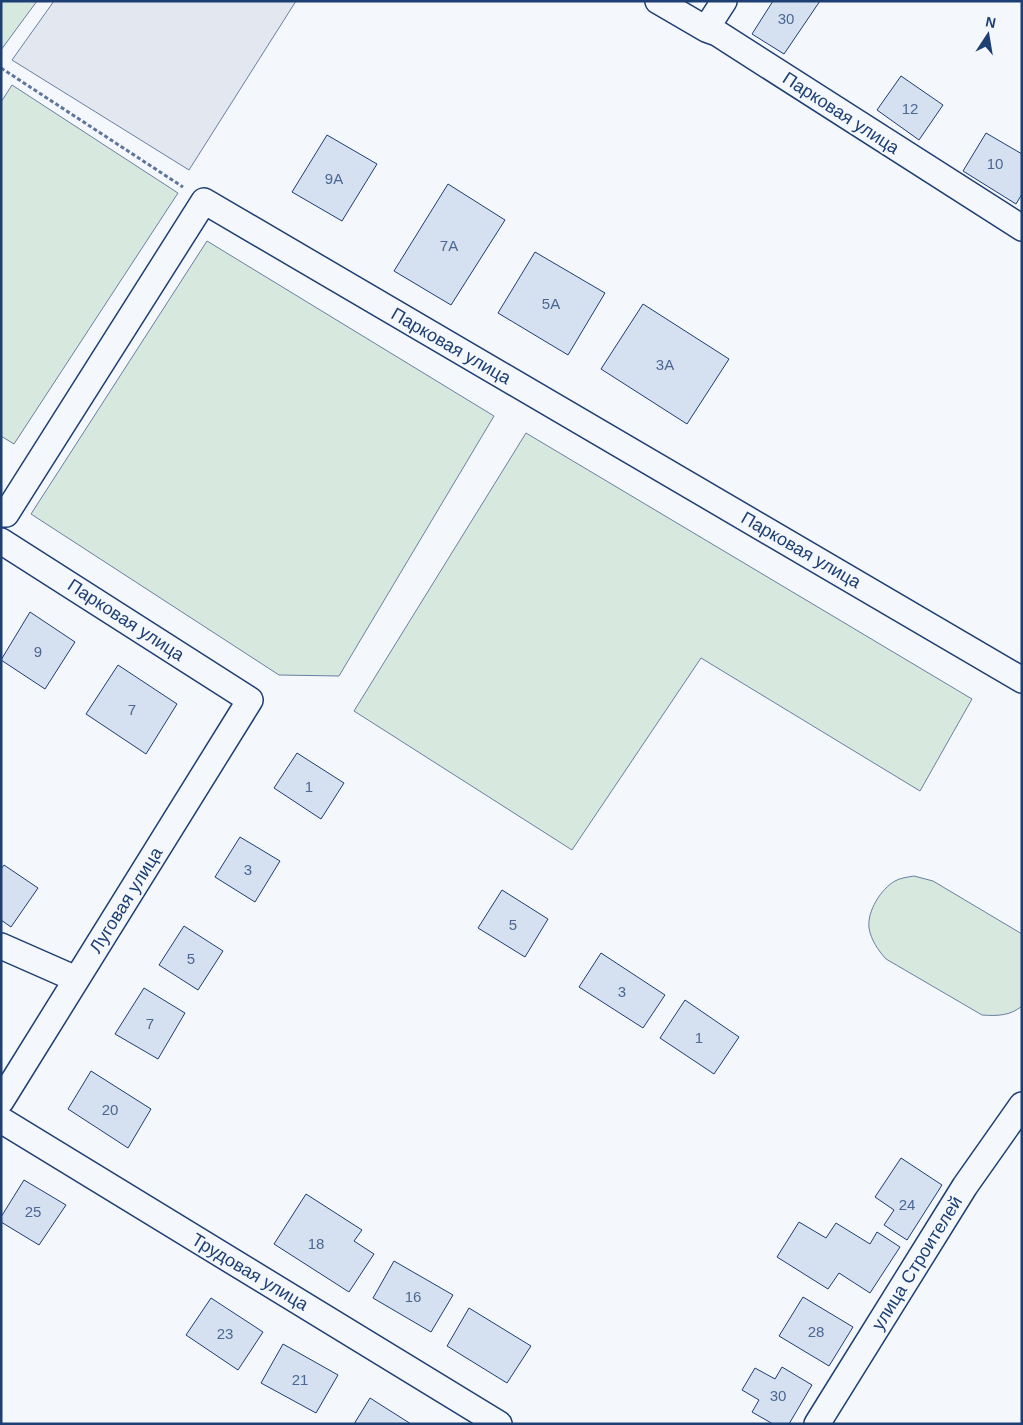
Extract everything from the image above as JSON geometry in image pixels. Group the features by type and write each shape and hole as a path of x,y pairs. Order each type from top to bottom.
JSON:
{"street":[{"name":"Парковая улица","path":"658,1 716,34 1022,228"},
{"path":"706,29 724,1"},
{"name":"Парковая улица","path":"204,201 1022,680"},
{"path":"1,514 6,514 204,201"},
{"name":"Парковая улица","path":"1,541 250,700"},
{"name":"Луговая улица","path":"1,1100 250,700"},
{"path":"1,946 76,979"},
{"name":"улица Строителей","path":"817,1424 965,1186 1022,1105"},
{"name":"Трудовая улица","path":"1,1120 499,1424"}],"path":[{"path":"1,68 204,201"}],"shaded area":[{"path":"1,1 37,1 1,50"},
{"path":"54,1 296,1 189,170 12,60"},
{"path":"12,85 178,193 14,444 1,436 1,102"},
{"path":"207,241 494,416 339,676 279,675 31,514"},
{"path":"526,433 972,699 920,791 701,658 572,850 354,711"},
{"path":"914,876 933,881 1022,934 1022,1006 1013,1012 1003,1015 982,1015 883,956 873,941 870,932 870,915 876,901 885,889 899,879"}],"building":[{"path":"773,1 820,1 784,54 752,34"},
{"path":"901,76 943,105 919,140 877,110"},
{"path":"986,133 1022,154 1022,194 1016,204 963,171"},
{"path":"327,135 377,164 342,221 292,192"},
{"path":"448,184 505,220 451,305 394,271"},
{"path":"535,252 605,293 568,355 498,313"},
{"path":"643,304 729,359 687,424 601,369"},
{"path":"30,612 75,642 45,689 1,660"},
{"path":"118,665 177,704 146,754 86,714"},
{"path":"297,753 344,783 321,819 274,788"},
{"path":"240,837 280,861 255,902 215,877"},
{"path":"4,865 38,888 11,927 1,920 1,869"},
{"path":"502,890 548,919 525,957 478,928"},
{"path":"184,926 223,951 198,990 159,965"},
{"path":"601,953 665,995 643,1028 579,987"},
{"path":"144,988 185,1013 158,1059 115,1034"},
{"path":"685,1000 739,1037 714,1074 660,1038"},
{"path":"91,1071 151,1109 128,1148 68,1109"},
{"path":"901,1158 942,1185 907,1240 884,1225 894,1210 875,1197"},
{"path":"24,1180 66,1205 39,1245 1,1222 1,1217"},
{"path":"306,1194 362,1230 354,1241 374,1254 349,1292 274,1244"},
{"path":"799,1222 826,1238 836,1223 870,1244 877,1232 900,1247 870,1293 839,1273 828,1289 777,1257"},
{"path":"394,1261 453,1295 431,1332 373,1298"},
{"path":"803,1297 853,1327 829,1366 779,1336"},
{"path":"211,1298 263,1332 238,1370 186,1335"},
{"path":"469,1308 531,1346 507,1383 447,1346"},
{"path":"283,1344 338,1375 316,1413 261,1383"},
{"path":"782,1367 812,1385 789,1424 773,1424 752,1412 759,1400 742,1390 755,1368 775,1379"},
{"path":"370,1398 411,1424 354,1424"}]}
